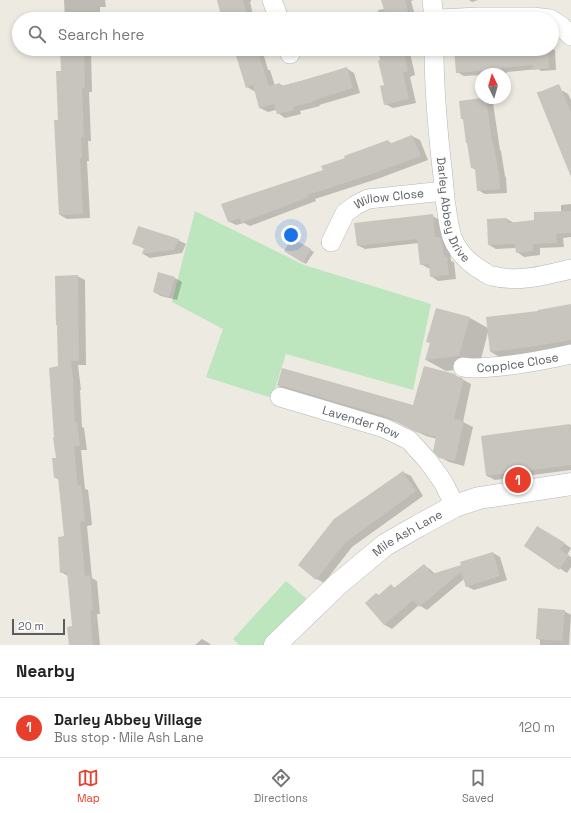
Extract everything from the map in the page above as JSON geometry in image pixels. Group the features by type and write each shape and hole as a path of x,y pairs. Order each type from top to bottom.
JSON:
{"street":[{"path":"272,0 276,12"},
{"path":"432,0 433,12"},
{"path":"559,25 571,36"},
{"name":"Darley Abbey Drive","path":"434,56 436,118 444,191 452,236 459,250 476,268 491,276 513,279 542,276 571,270"},
{"name":"Willow Close","path":"331,242 345,213 368,199 444,191"},
{"name":"Coppice Close","path":"463,368 509,366 571,354"},
{"name":"Lavender Row","path":"280,397 384,428 410,440 444,482 455,506"},
{"name":"Mile Ash Lane","path":"275,645 337,585 386,545 418,526 455,506 479,498 571,484"}],"green space":[{"path":"195,211 304,265 431,304 413,390 286,354 272,398 206,377 223,329 172,302"},
{"path":"286,581 308,600 269,645 239,645 233,639"}],"building":[{"path":"217,0 243,0 246,12 220,12"},
{"path":"381,0 405,0 408,12 385,12"},
{"path":"60,56 84,56 85,88 82,88 84,137 81,137 82,158 80,158 83,214 59,215 54,120 58,120 56,71 61,71"},
{"path":"236,56 259,56 269,86 280,83 280,86 302,81 347,67 353,88 312,101 313,102 293,107 294,110 277,114 274,104 259,108 253,85 246,88"},
{"path":"379,56 405,56 408,71 403,73 409,99 384,105 380,86 384,85 378,61 380,60"},
{"path":"455,56 548,56 549,68 533,70 532,65 500,68 475,68 475,71 456,73"},
{"path":"559,84 571,112 571,177 537,93"},
{"path":"475,99 475,104 487,104 493,146 494,145 499,171 500,189 477,191 475,168 471,168 463,119 461,119 459,101"},
{"path":"412,135 421,156 308,195 309,197 241,223 240,218 228,222 221,204 323,170 321,166 345,158 344,156 388,140 389,144"},
{"path":"571,211 571,233 556,234 557,243 533,244 533,251 516,253 515,244 488,245 487,219 507,218 508,223 534,220 534,212"},
{"path":"433,214 435,237 440,237 444,257 447,257 449,275 430,277 429,264 420,265 417,239 357,246 354,223"},
{"path":"138,226 179,239 174,250 142,254 144,248 132,244"},
{"path":"292,238 311,249 303,263 284,251"},
{"path":"158,272 175,277 169,297 153,292"},
{"path":"78,275 79,361 71,361 74,386 75,423 77,422 80,446 74,446 78,486 81,485 85,521 80,522 85,576 90,575 93,610 90,610 93,645 69,645 67,627 72,626 67,572 60,573 58,537 64,536 58,477 54,478 52,458 56,458 53,437 49,368 58,366 55,276"},
{"path":"571,304 571,340 490,352 486,317 538,311"},
{"path":"436,308 470,317 459,356 425,360 430,343 426,342"},
{"path":"424,366 455,374 456,376 463,378 454,419 464,421 455,461 439,458 433,451 436,437 416,432 387,417 283,386 277,386 282,368 413,405"},
{"path":"570,424 571,465 486,476 481,436"},
{"path":"403,471 416,491 345,543 316,580 298,565 334,519"},
{"path":"537,526 565,543 560,550 569,555 559,570 524,546"},
{"path":"493,552 500,576 466,587 461,572 419,607 413,600 384,625 365,603 376,593 379,595 391,584 394,588 424,564 432,574 461,565 460,562"},
{"path":"538,608 565,610 562,641 536,639"}],"place":[{"name":"Darley Abbey Village","path":"518,480"}]}
